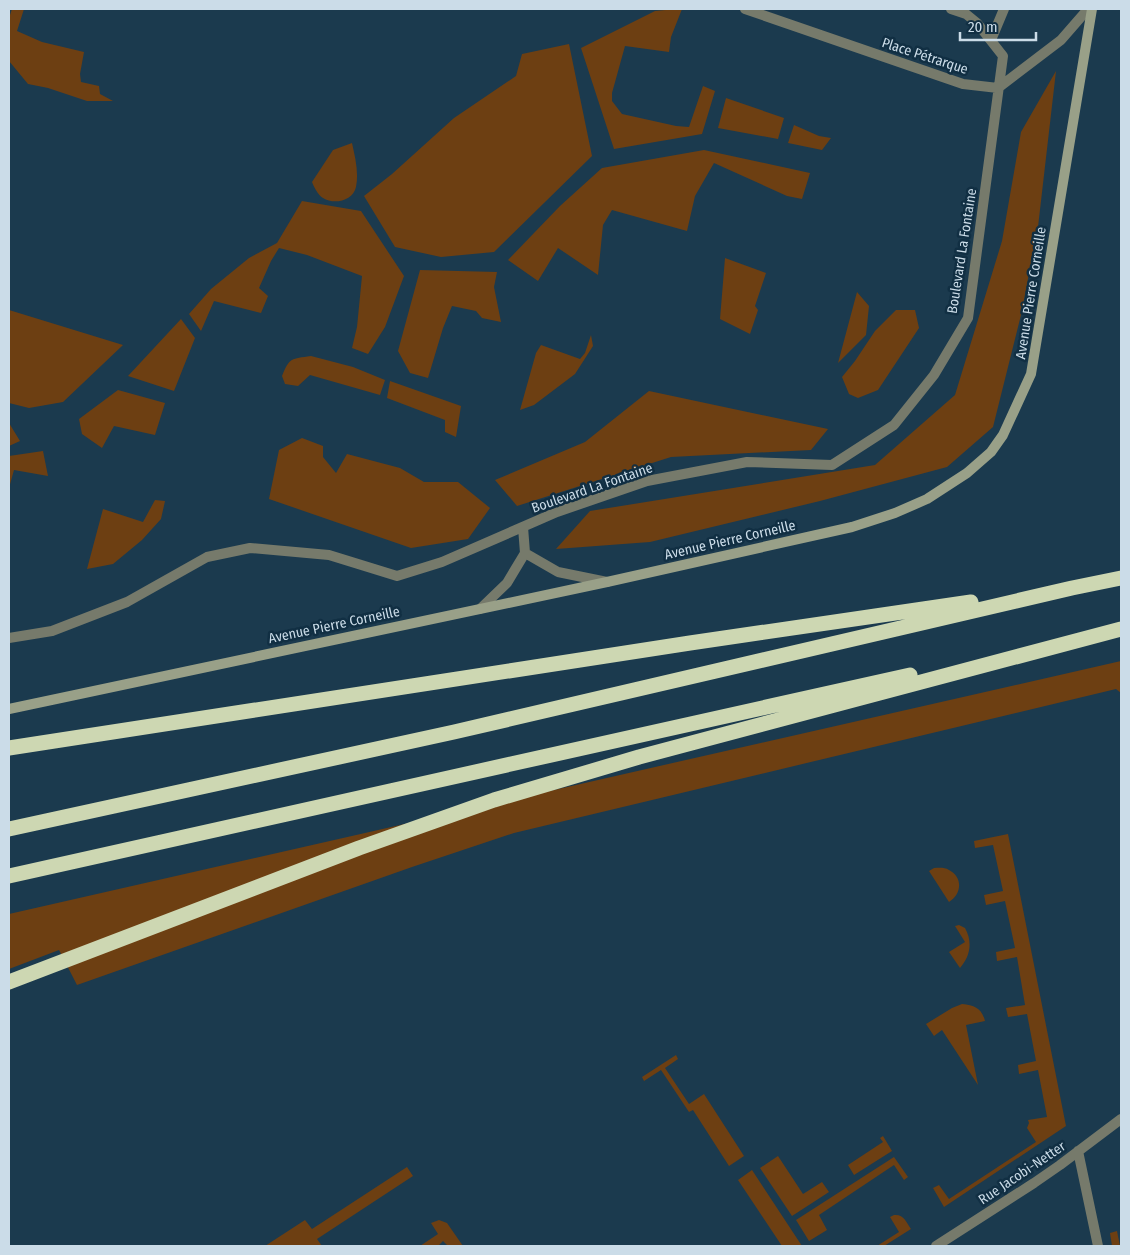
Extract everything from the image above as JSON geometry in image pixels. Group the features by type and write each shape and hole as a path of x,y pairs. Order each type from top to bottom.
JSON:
{"highway":[{"path":"9,829 454,732 1121,578"},
{"path":"9,748 690,643 1072,588"},
{"path":"9,876 1121,628"},
{"path":"9,982 359,848 494,800 639,758 1121,628"}],"street":[{"name":"Place Pétrarque","path":"745,9 963,84 998,88"},
{"path":"951,9 966,14 977,23 1003,56 998,88"},
{"path":"991,40 1004,9"},
{"path":"998,88 1061,40 1088,9"},
{"name":"Avenue Pierre Corneille","path":"9,708 608,582 852,527 895,513 927,499 967,473 991,452 1003,435 1032,374 1092,9"},
{"name":"Boulevard La Fontaine","path":"9,638 52,631 127,602 207,556 250,548 329,555 397,576 442,562 557,512 646,481 747,462 832,465 894,426 934,375 968,318 998,88"},
{"name":"Boulevard La Fontaine","path":"523,527 525,553"},
{"path":"480,609 507,583 525,553 558,572 608,582"},
{"name":"Rue Jacobi-Netter","path":"936,1246 1034,1182 1121,1119"},
{"path":"1078,1151 1098,1246"}],"shaded area":[{"path":"12,9 24,9 17,31 42,42 84,52 80,74 81,82 99,86 100,94 113,101 87,101 48,88 28,84 9,61 9,18"},
{"path":"682,9 671,37 669,52 625,46 612,93 612,101 622,114 689,127 703,86 715,91 702,134 614,149 581,48 655,11"},
{"path":"569,44 592,156 494,252 441,257 395,247 364,196 392,174 454,118 516,76 522,54"},
{"path":"1056,71 1038,227 1021,315 993,427 947,467 820,501 650,542 556,549 590,511 875,465 955,395 1002,241 1021,132"},
{"path":"726,98 784,118 778,139 718,128"},
{"path":"794,125 819,136 831,138 822,150 788,143"},
{"path":"352,143 357,170 354,192 351,196 342,200 327,200 318,193 312,182 333,150"},
{"path":"704,150 810,173 802,199 787,196 714,163 695,196 687,231 612,210 603,225 598,275 558,248 538,281 508,260 560,206 602,168"},
{"path":"302,201 361,211 404,276 385,327 368,354 352,348 357,327 362,276 307,255 279,248 259,288 268,296 261,313 214,301 201,331 189,314 211,289 249,258 277,243"},
{"path":"725,258 766,273 755,306 758,310 750,334 720,319"},
{"path":"420,270 497,272 494,287 501,322 482,318 476,311 452,306 443,328 428,378 410,373 398,351"},
{"path":"857,292 869,306 866,335 838,363"},
{"path":"9,310 123,345 63,402 29,408 9,403"},
{"path":"896,310 915,310 919,328 878,390 858,398 849,394 842,377 875,331"},
{"path":"181,319 195,338 174,391 128,376"},
{"path":"591,335 593,346 575,374 534,405 520,410 536,353 541,345 580,359 585,353"},
{"path":"311,356 353,367 385,380 380,395 310,375 298,386 285,384 282,376 289,362"},
{"path":"390,381 461,406 456,437 445,432 445,420 387,398"},
{"path":"118,390 165,403 155,435 114,426 102,448 82,434 79,419"},
{"path":"649,391 828,429 811,450 671,457 517,506 495,480 585,442"},
{"path":"9,423 20,441 9,446"},
{"path":"302,438 323,446 323,457 336,473 347,454 400,468 424,482 458,482 490,508 468,539 411,548 269,499 279,450"},
{"path":"43,451 48,476 14,470 9,488 9,456"},
{"path":"155,500 165,501 161,519 142,540 113,564 87,569 103,509 143,522"},
{"path":"1121,661 1121,693 1116,689 514,833 77,985 59,950 9,969 9,914"},
{"path":"1008,834 1066,1126 944,1207 933,1188 939,1185 949,1199 1036,1142 1027,1128 1028,1120 1047,1117 1038,1070 1019,1074 1018,1065 1036,1061 1027,1014 1008,1017 1006,1008 1025,1005 1017,957 997,961 996,952 1015,948 1005,901 986,905 984,895 1003,891 993,845 975,848 974,841"},
{"path":"934,868 947,869 954,873 959,881 956,895 949,902 929,871"},
{"path":"959,925 965,928 970,944 966,959 960,968 949,952 965,942 955,926"},
{"path":"962,1004 977,1008 982,1013 985,1021 966,1025 978,1085 942,1030 934,1036 926,1024"},
{"path":"676,1055 678,1059 665,1068 689,1104 704,1094 744,1156 729,1166 693,1110 689,1112 661,1070 644,1081 642,1077"},
{"path":"883,1136 892,1151 854,1175 848,1165 883,1142 880,1138"},
{"path":"778,1156 803,1194 822,1182 829,1192 792,1216 760,1168"},
{"path":"894,1157 908,1177 904,1180 894,1165 819,1215 827,1230 809,1241 796,1220"},
{"path":"407,1167 413,1176 317,1239 322,1246 265,1246 305,1220 312,1229"},
{"path":"752,1170 802,1246 782,1246 738,1180"},
{"path":"894,1215 902,1217 911,1229 884,1246 877,1246 899,1232 890,1217"},
{"path":"439,1220 447,1223 463,1246 448,1246 443,1241 438,1246 420,1246 438,1234 431,1223"},
{"path":"1117,1231 1120,1246 1112,1246 1110,1233"}]}
